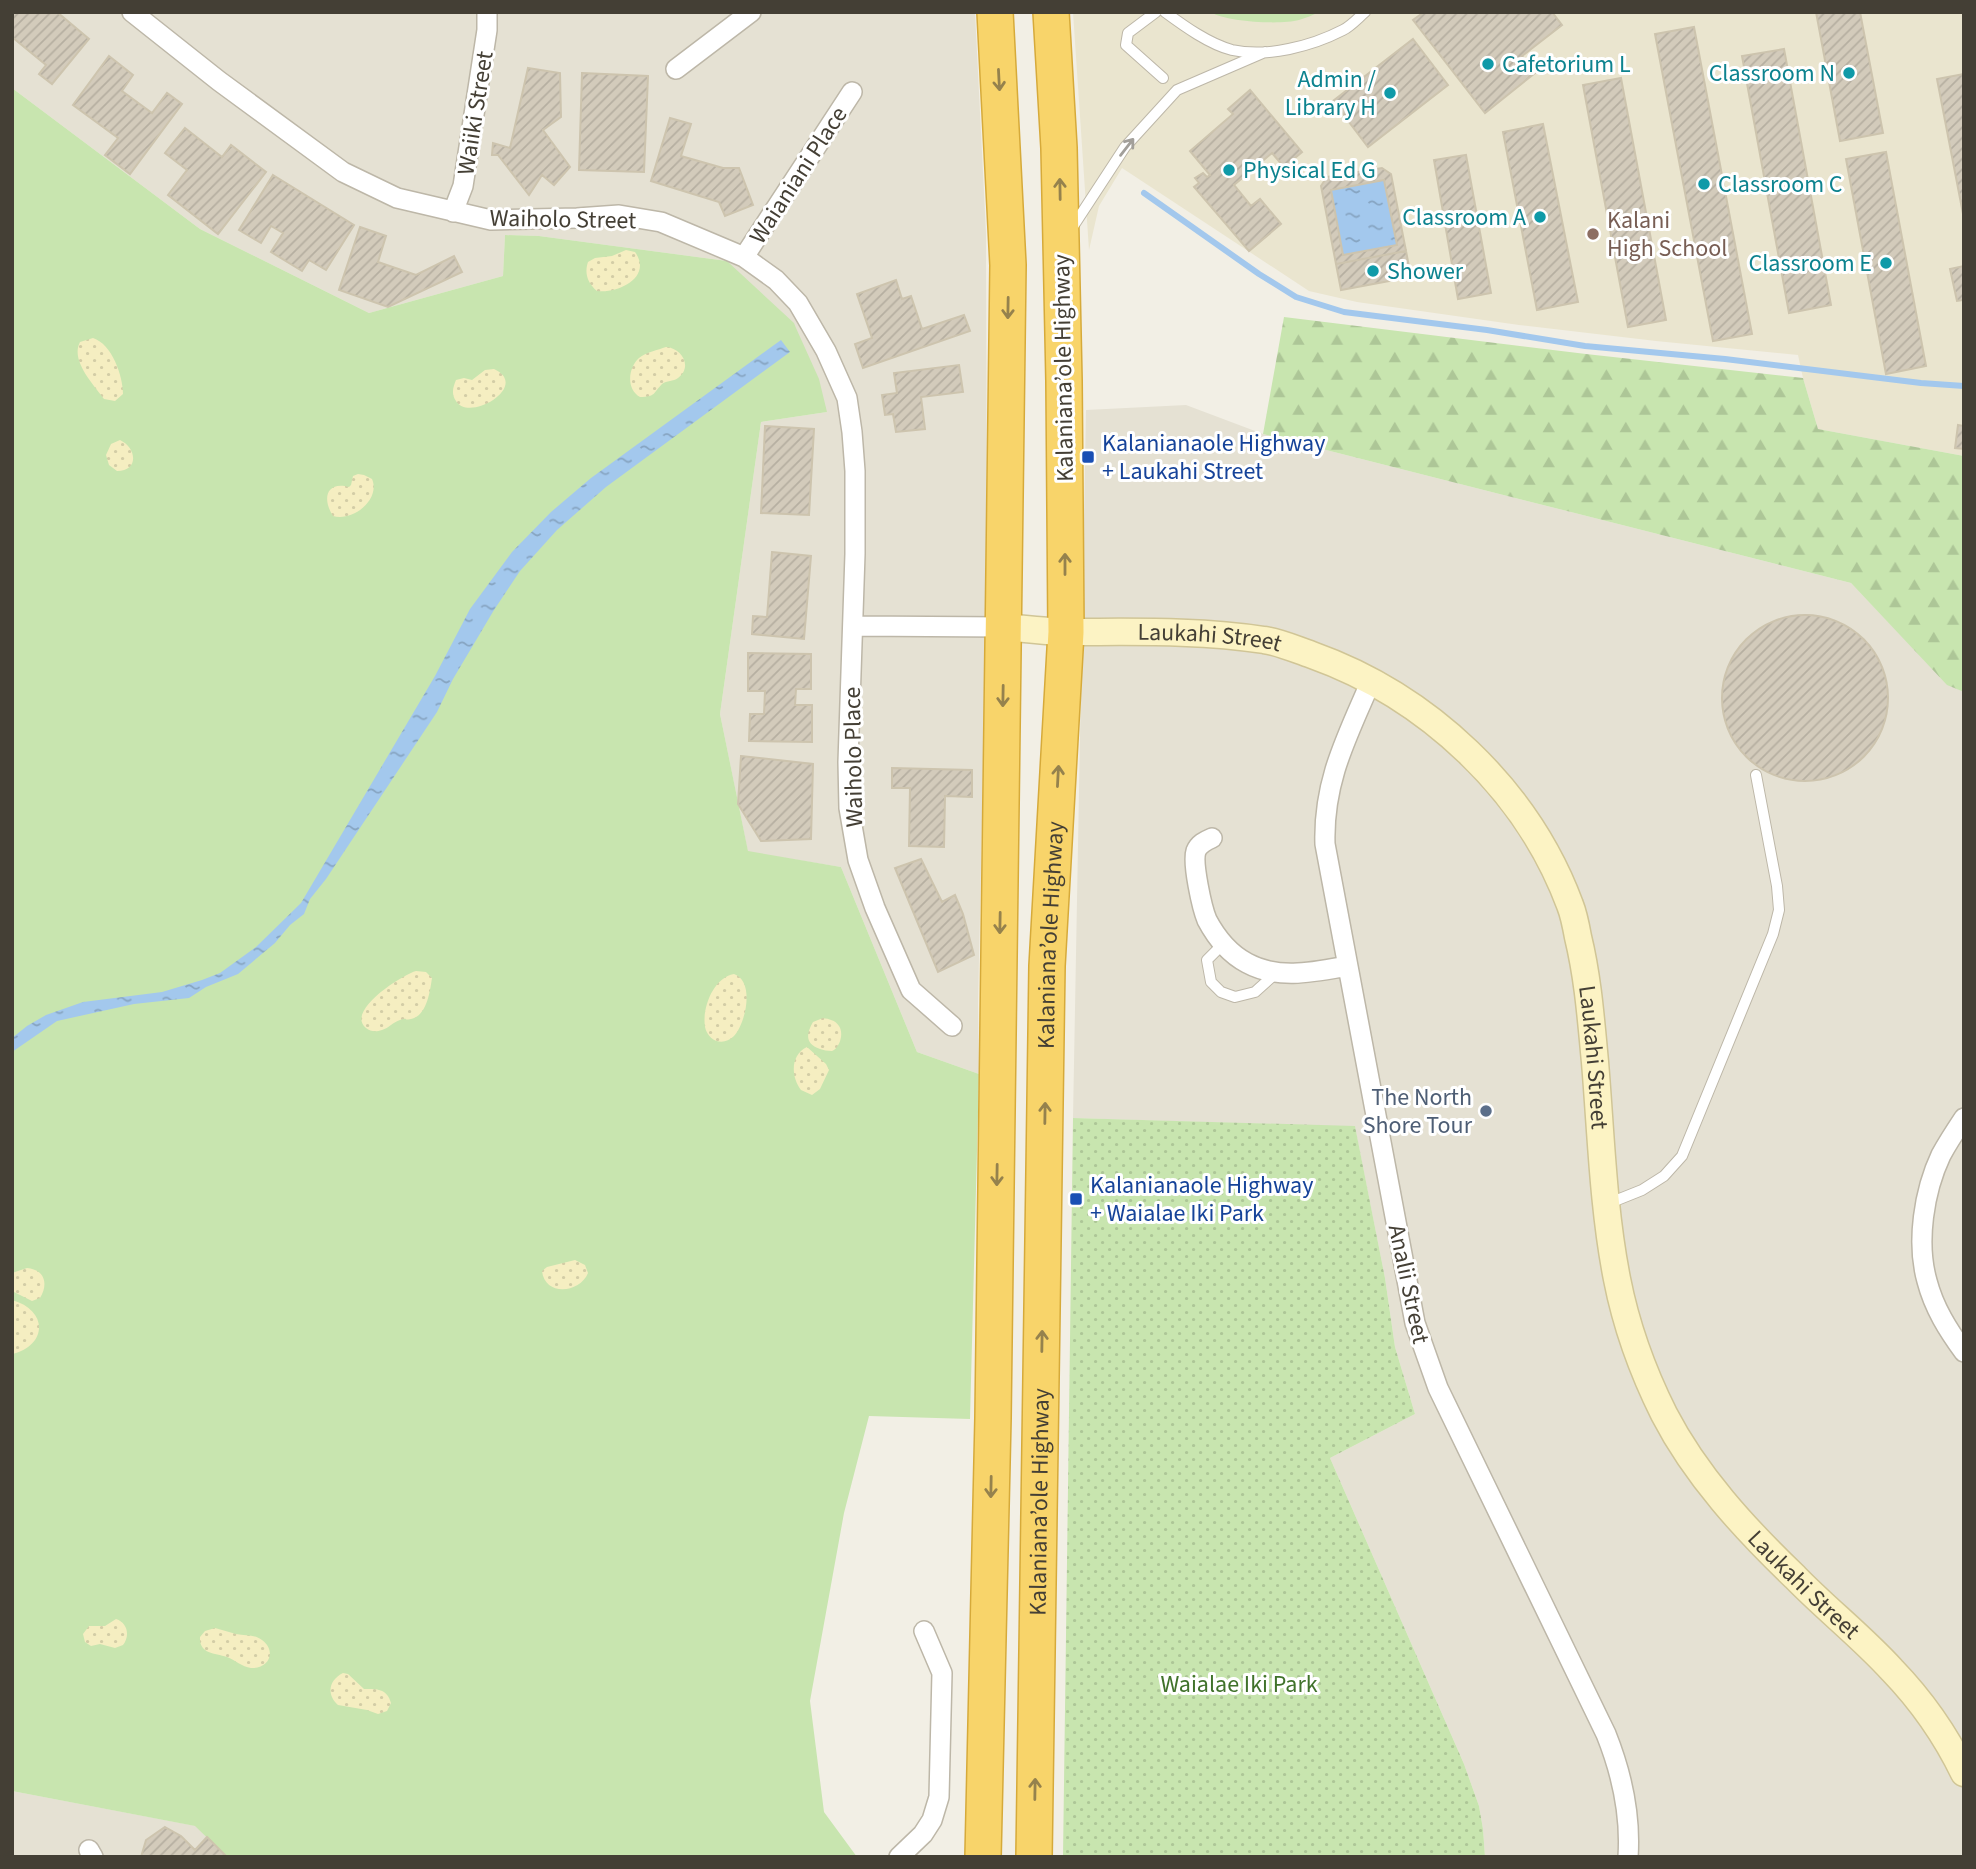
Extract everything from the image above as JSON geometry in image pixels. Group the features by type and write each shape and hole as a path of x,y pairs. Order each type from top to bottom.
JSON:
{"highway":[{"name":"Kalaniana’ole Highway","path":"983,1857 993,1405 1008,265 995,12"},
{"name":"Kalaniana’ole Highway","path":"1034,1857 1047,966 1066,632 1062,244 1051,12"}],"street":[{"name":"Waiholo Street","path":"132,12 229,89 343,172 397,198 491,220 619,215 661,222 744,257 776,280 798,303 826,351 847,398 855,471 854,626"},
{"name":"Waiiki Street","path":"453,212 463,186 487,30 487,12"},
{"path":"676,69 751,12"},
{"name":"Waianiani Place","path":"744,257 852,92"},
{"path":"854,626 1004,627"},
{"name":"Waiholo Place","path":"854,626 848,762 849,808 858,860 880,921 911,990 952,1026"},
{"name":"Laukahi Street","path":"1004,627 1066,632 1187,633 1269,640 1331,662 1371,681 1422,712 1476,760 1514,802 1547,854 1571,907 1584,962 1591,1013 1610,1241 1630,1327 1644,1370 1665,1416 1699,1472 1746,1527 1893,1670 1927,1713 1953,1751 1964,1773"},
{"name":"Analii Street","path":"1371,681 1329,786 1325,844 1415,1324 1438,1388 1609,1742 1623,1787 1628,1815 1628,1857"},
{"path":"1212,838 1199,846 1194,860 1206,918 1223,944 1247,963 1276,973 1306,973 1347,966"},
{"path":"1964,1118 1941,1156 1932,1180 1926,1202 1922,1247 1926,1280 1932,1297 1944,1323 1964,1352"},
{"path":"899,1857 923,1834 932,1820 939,1797 942,1673 924,1631"}],"lane":[{"path":"1156,12 1128,33 1126,46 1163,78"},
{"path":"1165,12 1191,31 1232,50 1265,52 1308,46 1346,29 1365,12"},
{"path":"1062,244 1125,147 1177,90 1265,52"},
{"path":"1607,1204 1642,1190 1664,1176 1682,1156 1773,934 1779,910 1777,886 1756,775"},
{"path":"1223,944 1207,960 1211,982 1221,992 1235,997 1255,992 1276,973"}],"shaded area":[{"path":"12,12 975,12 986,233 987,593 978,1004 979,1074 917,1052 841,867 748,852 720,714 761,422 827,412 727,261 539,236 505,235 503,276 369,313 200,229 12,88"},
{"name":"Kalani High School","path":"1073,12 1964,12 1964,456 1818,429 1798,355 1519,325 1357,302 1309,291 1122,168 1099,206 1089,250"},
{"path":"1186,405 1263,434 1851,583 1947,684 1964,692 1964,1857 1485,1857 1479,1806 1464,1764 1330,1458 1415,1414 1395,1347 1385,1278 1355,1127 1073,1118 1086,410"},
{"path":"12,1791 196,1826 227,1857 12,1857"}],"green space":[{"path":"1211,12 1319,12 1291,22 1267,22 1228,18"},
{"path":"12,88 200,229 369,313 503,276 505,235 539,236 727,261 794,323 819,379 827,412 761,422 720,714 748,851 841,867 917,1052 979,1074 970,1419 869,1416 844,1513 810,1701 824,1812 857,1857 227,1857 195,1826 12,1791"},
{"path":"1284,317 1803,378 1818,429 1964,456 1964,692 1947,685 1851,583 1263,434"},
{"name":"Waialae Iki Park","path":"1073,1118 1355,1126 1385,1278 1395,1347 1415,1414 1330,1458 1464,1764 1479,1806 1485,1857 1063,1857"}],"sand":[{"path":"626,250 635,252 639,261 640,269 636,276 623,287 597,291 588,278 588,262"},
{"path":"93,338 106,347 119,370 123,394 115,401 104,399 89,380 78,357 80,342"},
{"path":"666,347 681,354 685,369 676,379 662,384 652,395 640,397 632,389 630,378 635,362 642,356"},
{"path":"494,369 504,376 505,384 494,400 473,408 463,407 456,401 453,390 456,380 472,380 485,370"},
{"path":"120,440 130,448 133,459 129,467 117,471 109,465 106,455 111,444"},
{"path":"358,474 372,479 374,487 369,502 348,516 333,516 328,503 328,493 335,487 349,487 353,476"},
{"path":"416,971 426,972 432,978 427,1002 421,1013 380,1031 366,1028 362,1021 363,1012 369,1004 388,986"},
{"path":"734,974 741,978 745,985 745,1013 734,1036 725,1041 716,1041 709,1036 705,1027 707,1003 720,981"},
{"path":"823,1018 834,1021 840,1029 839,1044 832,1051 815,1047 808,1038 813,1022"},
{"path":"807,1047 829,1070 820,1089 812,1095 801,1090 794,1073 797,1055"},
{"path":"575,1260 585,1265 588,1273 584,1280 571,1288 549,1285 542,1271 547,1267"},
{"path":"27,1268 38,1272 44,1279 40,1298 32,1301 12,1291 12,1273"},
{"path":"12,1300 32,1311 39,1327 32,1343 24,1350 12,1354"},
{"path":"116,1619 123,1623 127,1630 123,1645 115,1648 100,1644 91,1646 85,1642 83,1634 89,1626 105,1626"},
{"path":"215,1628 259,1638 267,1644 269,1658 262,1666 251,1668 208,1652 202,1647 200,1637 205,1631"},
{"path":"343,1673 348,1674 364,1689 377,1689 387,1694 391,1703 387,1711 378,1714 338,1705 334,1701 331,1688 335,1679"}],"water":[{"path":"1384,180 1397,245 1343,255 1331,190"},
{"path":"781,340 790,352 606,487 557,530 520,571 453,679 437,712 310,899 304,914 290,925 275,943 238,974 206,987 189,998 134,1004 57,1021 12,1052 12,1038 46,1015 83,1002 162,992 202,980 220,973 256,947 301,903 435,676 470,609 512,552 551,512 591,478"}],"building":[{"path":"12,12 57,12 89,39 52,84 39,74 46,65 12,37"},
{"name":"Cafetorium L","path":"1424,12 1552,12 1562,25 1522,56 1535,73 1485,113 1413,20"},
{"name":"Classroom N","path":"1816,12 1860,12 1883,133 1840,141"},
{"name":"Classroom C","path":"1694,27 1752,334 1713,341 1655,34"},
{"name":"Admin / Library H","path":"1413,39 1448,85 1368,147 1333,101"},
{"path":"1784,49 1831,305 1789,313 1742,56"},
{"path":"109,56 133,75 122,91 152,113 167,93 182,104 130,174 105,155 118,138 73,105"},
{"path":"528,68 560,73 561,117 543,130 570,167 554,185 542,175 529,195 498,155 492,155 493,143 510,148"},
{"path":"582,73 648,76 644,172 579,170"},
{"path":"1964,74 1964,219 1937,79"},
{"path":"1621,78 1666,320 1628,327 1583,85"},
{"name":"Physical Ed G","path":"1250,90 1302,152 1284,167 1272,153 1234,185 1251,206 1260,199 1281,224 1249,251 1194,187 1199,183 1195,178 1203,173 1207,177 1210,175 1190,151 1233,114 1228,109"},
{"path":"670,118 691,124 681,156 723,168 739,168 753,205 725,216 719,202 651,181"},
{"name":"Classroom A","path":"1543,124 1578,302 1537,310 1503,132"},
{"path":"185,128 222,157 231,145 266,172 218,234 168,195 187,170 165,153"},
{"name":"Classroom E","path":"1886,152 1926,366 1886,374 1846,159"},
{"path":"1466,155 1491,293 1458,299 1434,160"},
{"path":"1382,168 1391,174 1406,251 1336,264 1321,186 1327,177","holes":["1384,180 1397,245 1343,255 1331,190"]},
{"path":"273,175 354,225 326,270 309,260 302,271 271,252 283,233 271,226 261,243 239,230"},
{"path":"360,227 386,236 378,262 416,275 454,256 462,272 388,307 339,290"},
{"name":"Shower","path":"1406,251 1411,277 1341,290 1336,264"},
{"path":"1964,266 1964,300 1957,301 1950,269"},
{"path":"896,280 902,299 911,296 922,329 964,315 970,331 863,368 855,344 872,338 857,294"},
{"path":"959,365 963,392 921,397 925,429 896,432 893,414 885,415 882,395 897,393 894,373"},
{"path":"1958,425 1964,426 1964,449 1955,448"},
{"path":"765,426 814,429 809,515 761,513"},
{"path":"772,552 811,556 804,639 752,634 753,616 767,617"},
{"path":"1805,615 1837,622 1864,639 1881,666 1888,698 1881,730 1864,757 1837,774 1805,781 1773,774 1746,757 1729,730 1722,698 1729,666 1746,639 1773,622"},
{"path":"748,653 811,654 811,689 796,689 795,705 812,705 812,742 749,741 750,714 764,714 765,691 748,691"},
{"path":"741,756 813,764 811,839 761,841 738,804"},
{"path":"892,768 972,770 972,797 945,796 944,847 909,846 910,788 892,788"},
{"path":"921,859 942,902 955,895 974,955 938,972 895,868"},
{"path":"165,1827 181,1836 195,1850 207,1837 227,1857 141,1857 146,1840"}],"waterway":[{"path":"1144,193 1296,297 1344,312 1487,330 1585,346 1964,386"}],"place":[{"name":"Cafetorium L","path":"1488,64"},
{"name":"Classroom N","path":"1849,73"},
{"name":"Admin / Library H","path":"1390,93"},
{"name":"Physical Ed G","path":"1229,170"},
{"name":"Classroom C","path":"1704,184"},
{"name":"Classroom A","path":"1540,217"},
{"name":"Kalani High School","path":"1593,234"},
{"name":"Classroom E","path":"1886,263"},
{"name":"Shower","path":"1373,271"},
{"name":"Kalanianaole Highway + Laukahi Street","path":"1088,457"},
{"name":"The North Shore Tour","path":"1486,1111"},
{"name":"Kalanianaole Highway + Waialae Iki Park","path":"1076,1199"}]}
